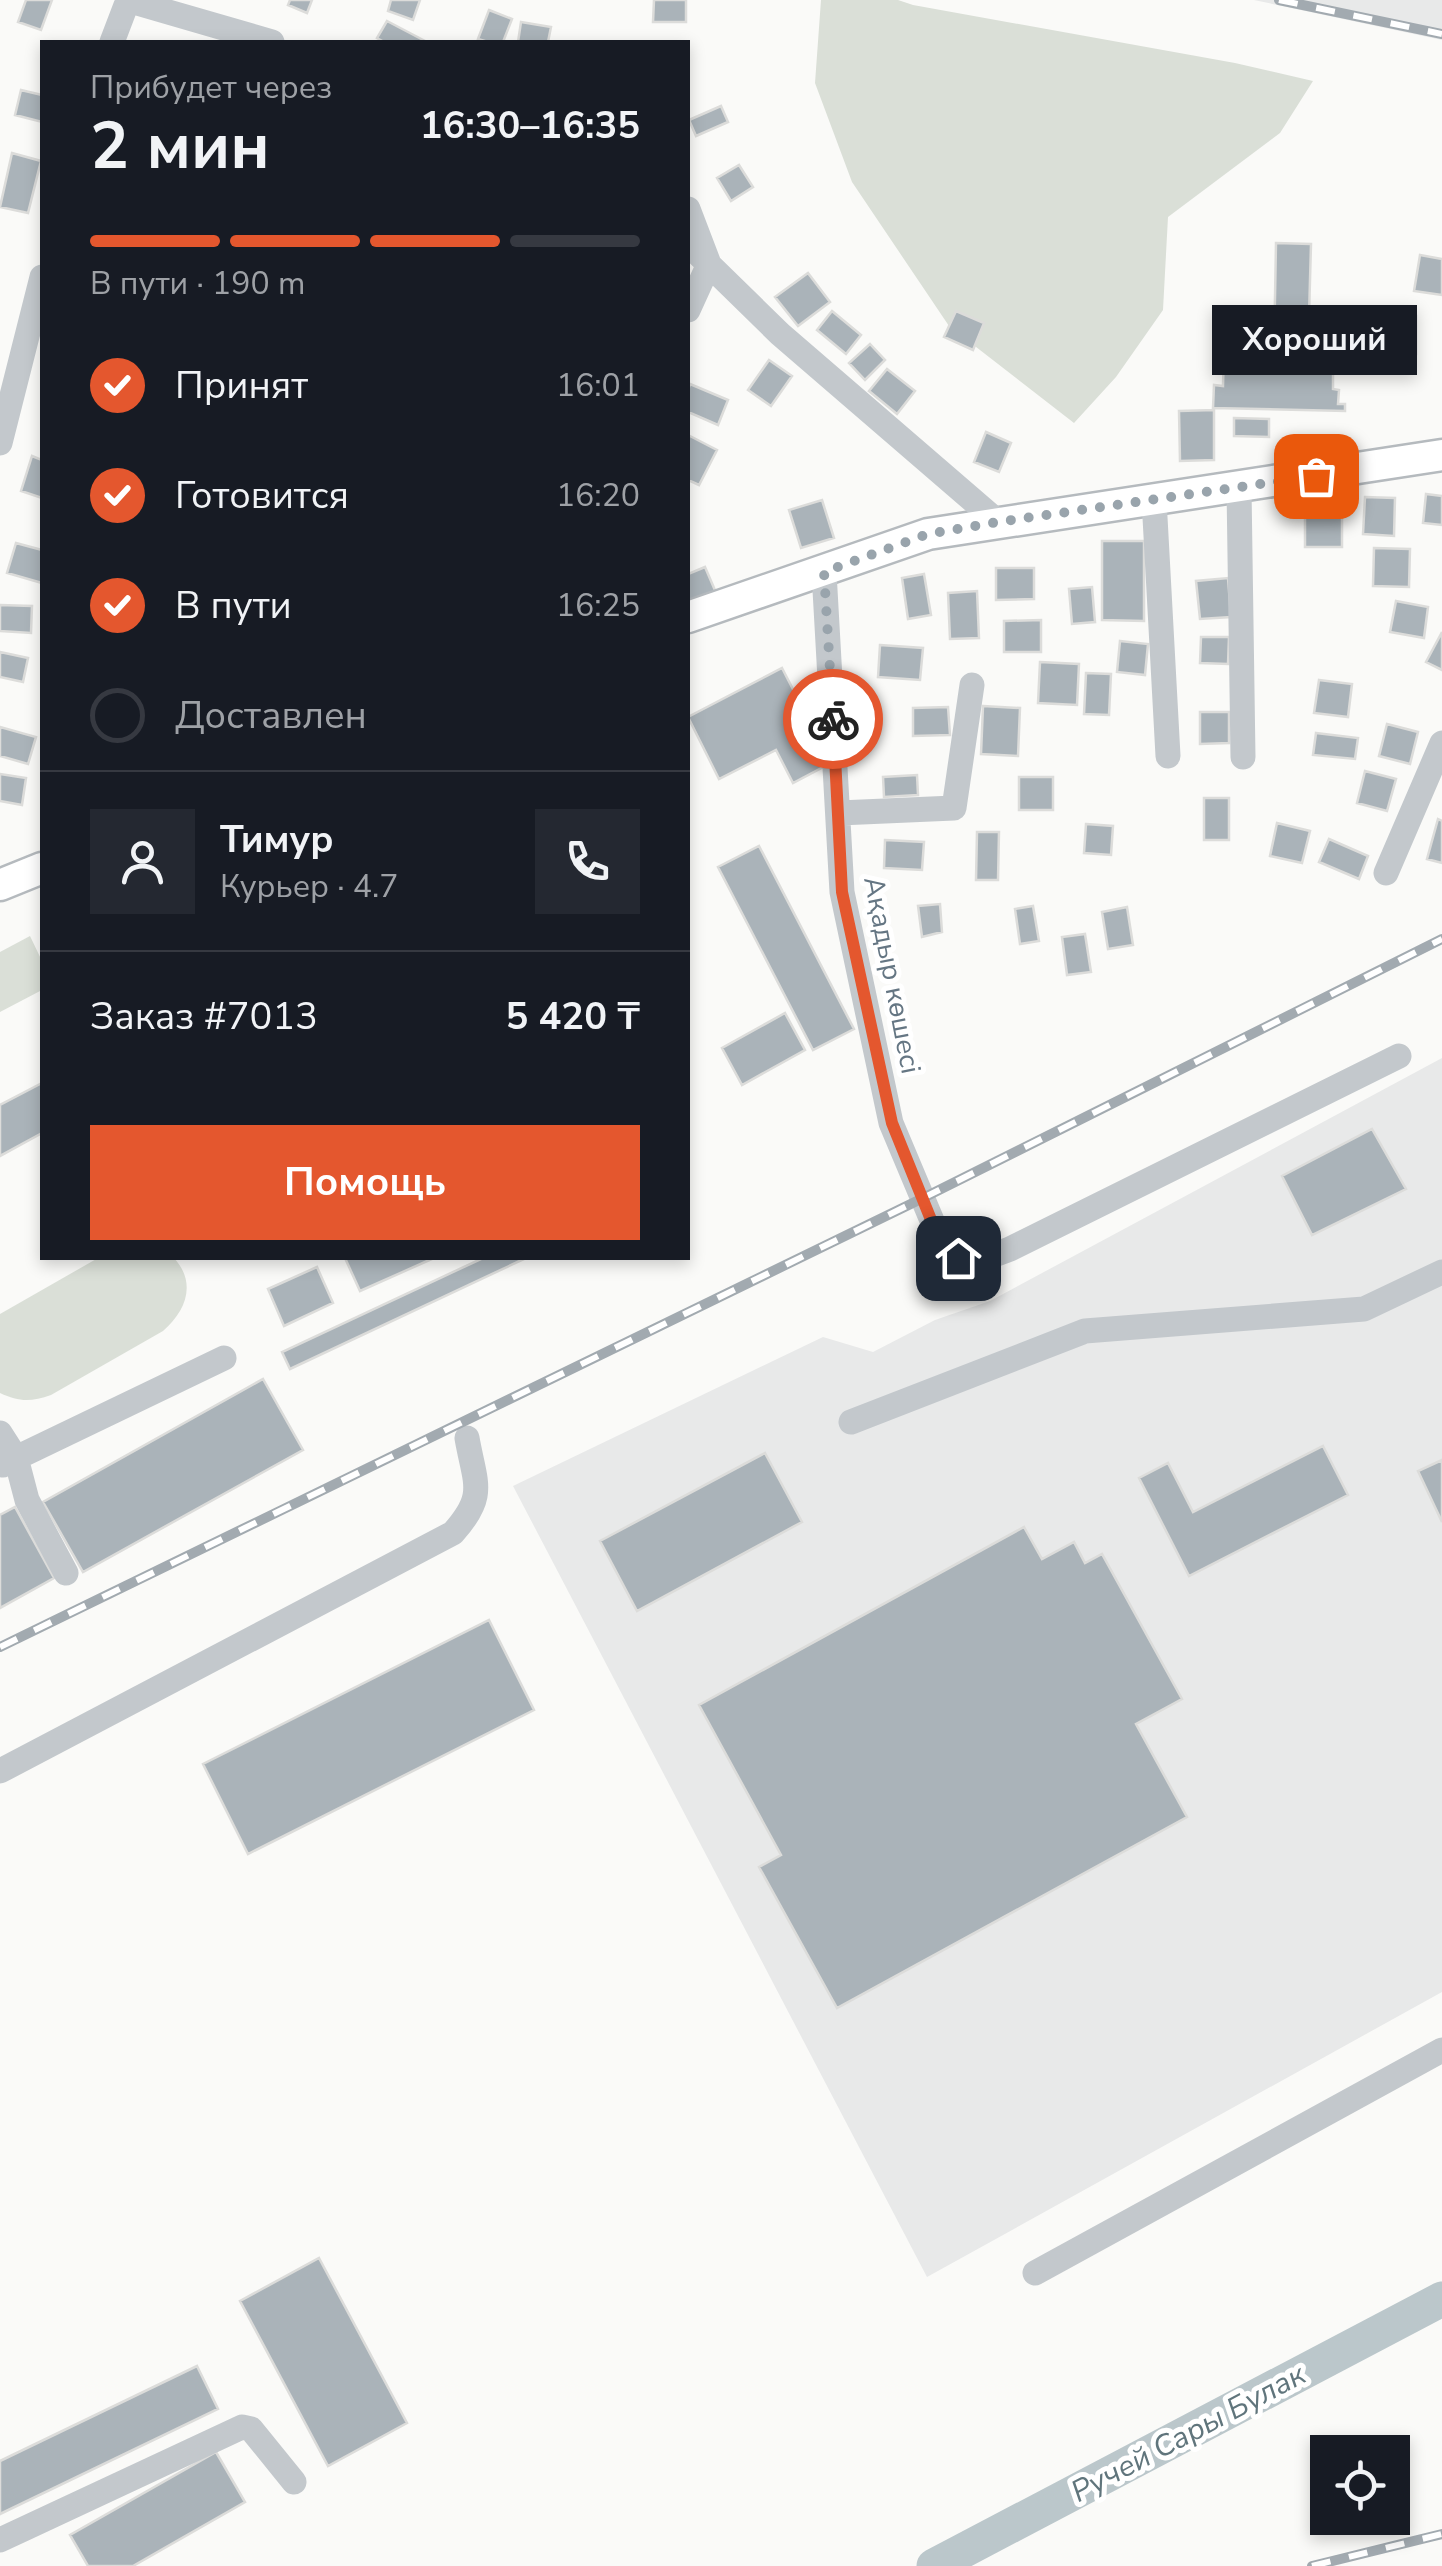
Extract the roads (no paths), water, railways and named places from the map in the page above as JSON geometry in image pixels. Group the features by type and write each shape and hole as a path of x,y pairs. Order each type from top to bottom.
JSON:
{"main road":[{"path":"690,616 928,534 1442,454"},
{"path":"0,885 40,869"}],"street":[{"path":"113,40 128,0 241,39"},
{"path":"690,214 709,264 690,306"},
{"path":"690,246 780,334 998,522"},
{"path":"0,443 12,354 40,282"},
{"path":"1240,488 1243,757"},
{"path":"1154,499 1168,756"},
{"name":"Ақадыр көшесі","path":"824,572 842,892 892,1123 940,1242 958,1258 978,1261 1010,1249 1399,1056"},
{"path":"839,813 954,808 972,685"},
{"path":"1386,873 1442,743"},
{"path":"850,1422 1086,1330 1364,1309 1442,1272"},
{"path":"8,1463 224,1358"},
{"path":"0,1433 8,1463 66,1573"},
{"path":"0,1772 453,1533 477,1495 467,1438"},
{"path":"1035,2272 1442,2050"},
{"path":"0,2540 242,2427 251,2429 294,2482"}],"waterway":[{"name":"Ручей Сары Булак","path":"934,2566 1442,2299"}],"railway":[{"path":"1279,0 1442,34"},
{"path":"0,1647 921,1199 1442,939"},
{"path":"1312,2566 1442,2534"}],"place":[{"name":"Хороший","path":"1316,476"}]}
